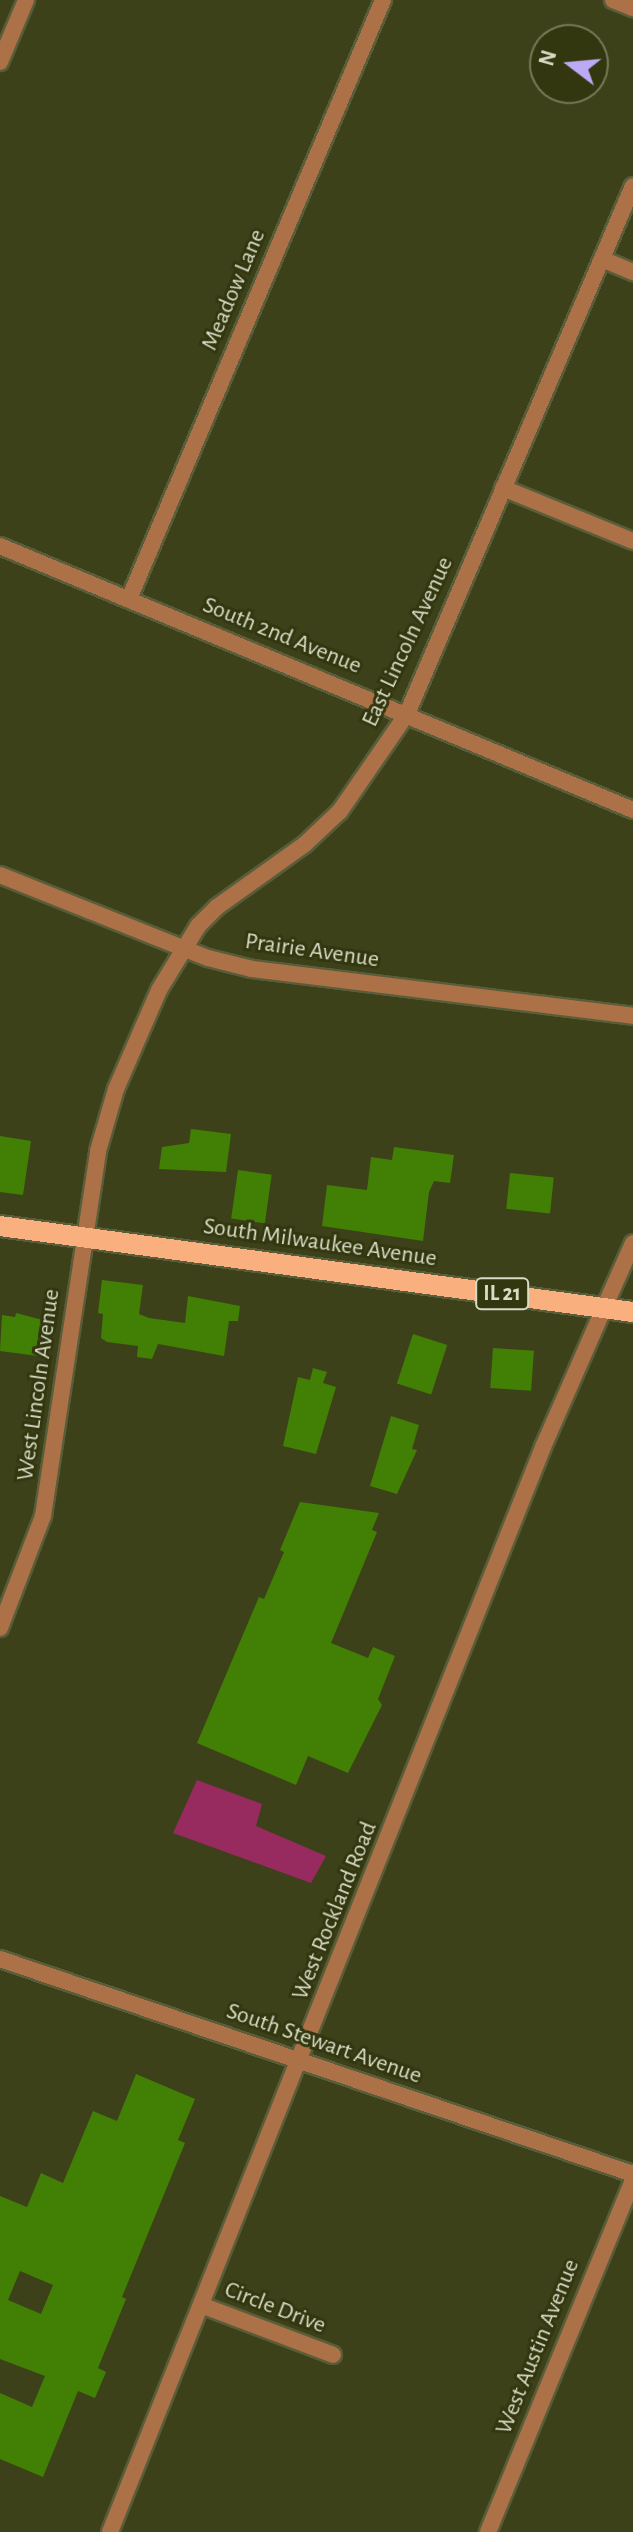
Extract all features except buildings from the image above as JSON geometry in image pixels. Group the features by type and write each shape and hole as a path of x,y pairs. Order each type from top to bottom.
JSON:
{"main road":[{"name":"South Milwaukee Avenue","path":"0,1226 633,1312"}],"street":[{"path":"0,62 26,0"},
{"name":"Meadow Lane","path":"129,599 383,0"},
{"path":"613,0 633,8"},
{"name":"East Lincoln Avenue","path":"85,1237 98,1151 116,1089 159,990 184,949 217,907 305,844 340,811 407,714 633,186"},
{"path":"602,259 633,272"},
{"path":"503,488 633,541"},
{"name":"South 2nd Avenue","path":"0,546 633,810"},
{"name":"Prairie Avenue","path":"0,875 184,949 252,969 633,1016"},
{"name":"West Lincoln Avenue","path":"0,1628 43,1516 85,1237"},
{"name":"West Rockland Road","path":"110,2532 301,2061 543,1447 633,1243"},
{"name":"South Stewart Avenue","path":"0,1959 633,2177"},
{"name":"West Austin Avenue","path":"488,2532 633,2177"},
{"name":"Circle Drive","path":"201,2305 333,2355"}],"shaded area":[{"path":"197,1780 262,1804 256,1826 326,1856 311,1883 173,1833"}]}
